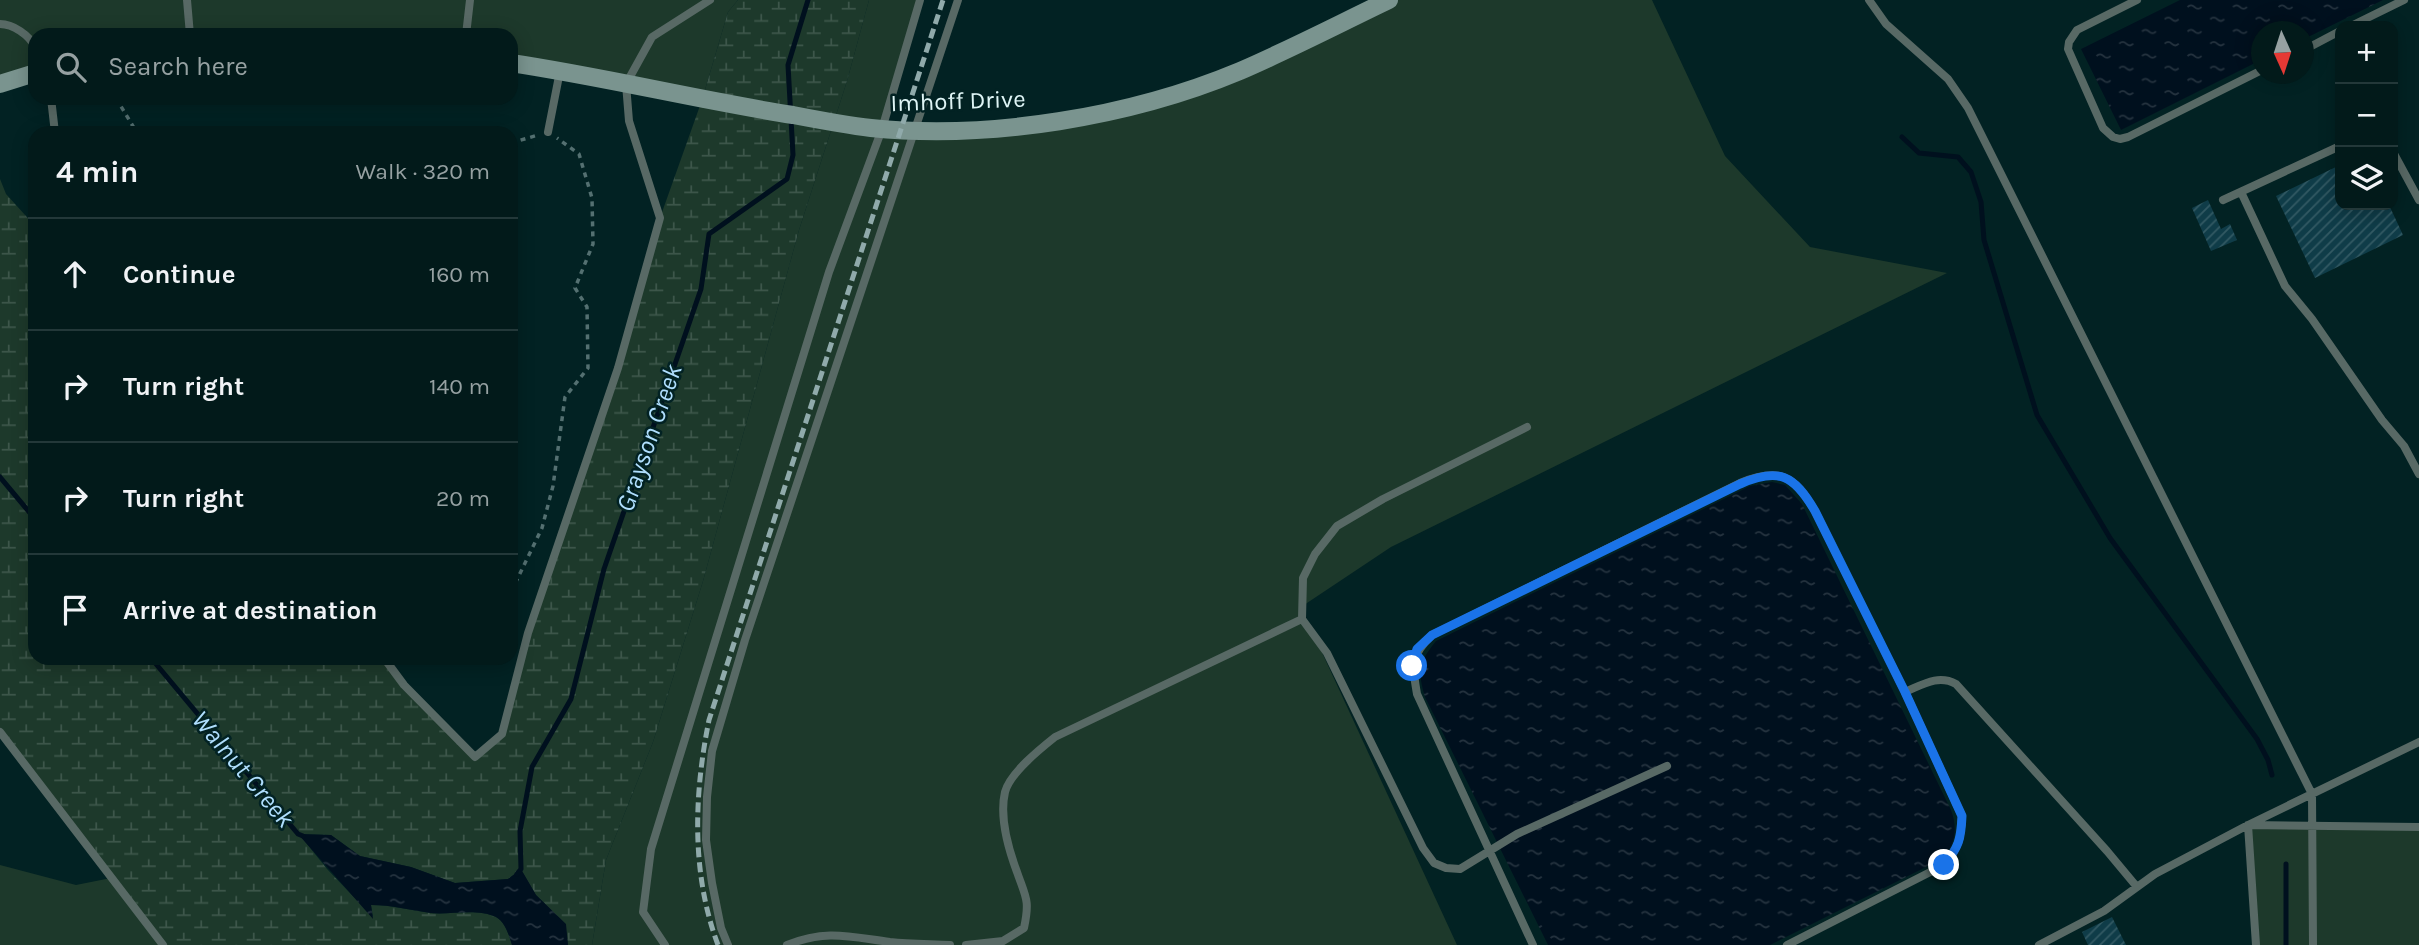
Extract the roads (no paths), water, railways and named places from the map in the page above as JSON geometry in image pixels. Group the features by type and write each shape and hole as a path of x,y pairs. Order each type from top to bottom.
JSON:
{"street":[{"name":"Imhoff Drive","path":"518,64 702,100 876,128 915,131 993,128 1050,122 1111,111 1175,94 1238,72 1389,0"},
{"path":"0,84 28,75"}],"lane":[{"path":"187,0 189,28"},
{"path":"467,28 470,0"},
{"path":"389,665 404,685 475,757 502,734 528,633 618,368 660,218 628,121 626,84 652,37 710,0"},
{"path":"665,945 643,912 651,849 830,272 920,0"},
{"path":"728,945 714,895 706,841 712,751 745,640 958,0"},
{"path":"1869,0 1886,24 1948,79 1968,108 2312,794 2313,945"},
{"path":"2137,0 2077,30 2069,41 2070,56 2103,128 2113,137 2127,137 2251,76"},
{"path":"2361,21 2404,0"},
{"path":"0,23 9,24 28,38"},
{"path":"2314,45 2335,34"},
{"path":"548,132 560,71"},
{"path":"52,105 54,126"},
{"path":"2223,201 2338,147"},
{"path":"2398,161 2419,200"},
{"path":"2241,192 2286,286 2404,446 2419,474"},
{"path":"1527,428 1383,499 1337,526 1315,554 1303,578 1302,619 1327,653 1423,848 1434,863 1446,868 1460,869 1517,835 1667,766"},
{"path":"1533,945 1416,694 1412,666 1417,649 1432,635 1759,476 1775,474 1788,478 1803,491 1905,692 1962,816 1961,836 1956,851 1944,865 1787,945"},
{"path":"966,945 1003,941 1024,928 1029,906 1013,862 1004,826 1005,791 1025,762 1055,737 1302,619"},
{"path":"1905,692 1933,680 1949,680 1956,684 2137,887"},
{"path":"0,732 163,945"},
{"path":"2039,945 2095,916 2155,874 2248,825 2419,742"},
{"path":"2248,825 2419,827"},
{"path":"2248,825 2256,945"},
{"path":"787,945 835,934 891,942 950,945"}],"water":[{"path":"2180,0 2383,0 2340,21 2335,21 2335,24 2314,34 2314,21 2251,21 2251,65 2121,130 2081,49"},
{"path":"1772,482 1785,485 1802,504 1951,810 1955,833 1951,846 1947,853 1934,863 1770,945 1548,945 1425,697 1420,673 1423,661 1436,641 1750,486"},
{"path":"298,834 331,835 360,856 411,867 455,883 508,879 521,869 536,895 566,924 568,945 512,945 502,922 489,914 431,913 371,905 373,919"}],"waterway":[{"name":"Grayson Creek","path":"517,874 521,869 520,831 532,767 571,699 604,569 701,289 709,234 787,179 793,155 788,65 808,0"},
{"path":"1902,137 1919,153 1958,157 1971,172 1981,202 1984,240 2037,415 2110,538 2257,739 2272,775"},
{"name":"Walnut Creek","path":"0,477 28,511"},
{"name":"Walnut Creek","path":"157,665 298,834 303,836"},
{"path":"2286,864 2286,945"}],"railway":[{"path":"718,945 709,918 699,862 700,776 709,720 943,0"}]}
